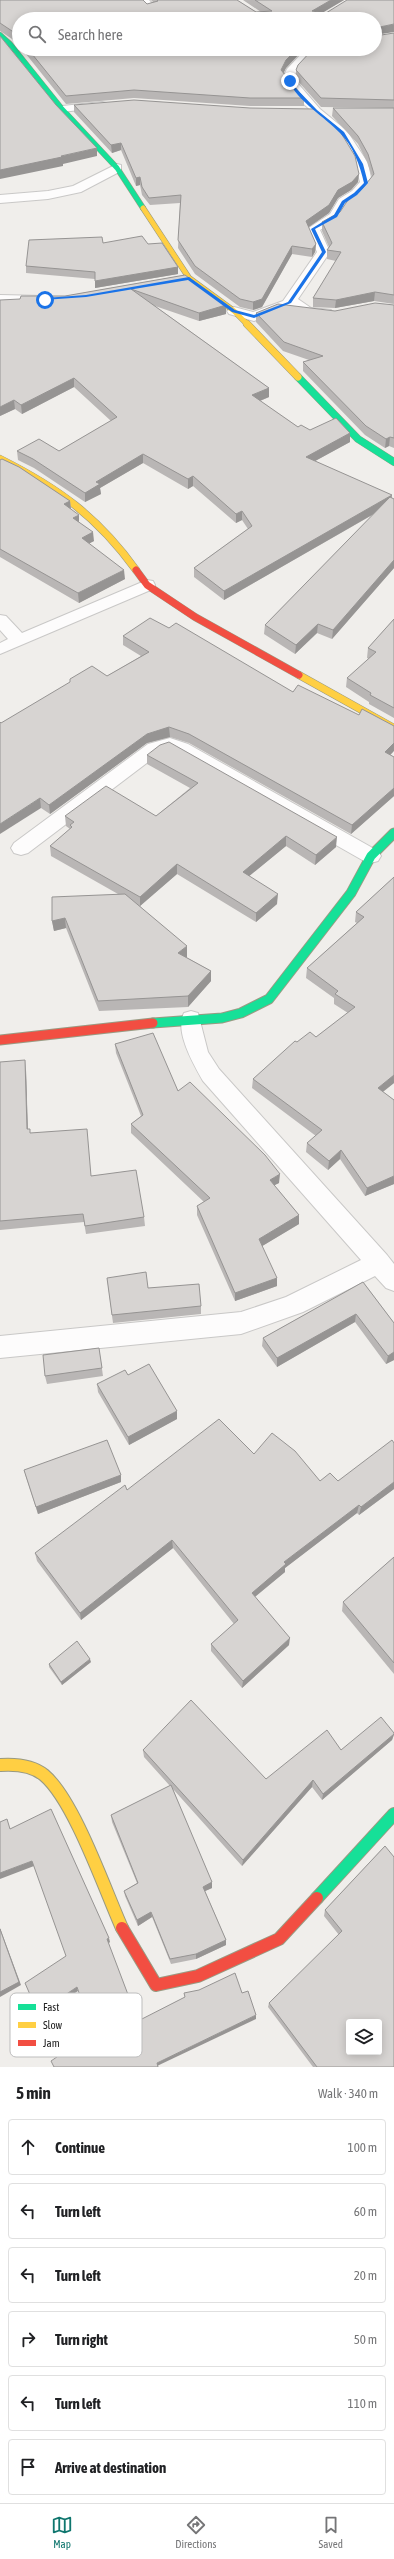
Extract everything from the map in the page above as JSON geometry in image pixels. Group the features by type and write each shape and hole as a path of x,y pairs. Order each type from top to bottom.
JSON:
{"street":[{"path":"143,0 152,9"},
{"path":"0,35 12,46"},
{"path":"20,56 62,109 117,168 189,278 234,311 358,438 394,462"},
{"path":"289,302 324,252 313,229 335,216 343,202 356,194 366,183 362,164 343,133 316,111 288,77 304,56"},
{"path":"62,109 112,104"},
{"path":"301,111 331,111"},
{"path":"0,199 48,195 78,189 117,168"},
{"path":"174,281 189,278"},
{"path":"0,299 58,299"},
{"path":"234,311 254,317 289,302 296,303 307,312 335,314 342,312"},
{"path":"0,459 27,472 80,507 110,535 147,585 195,617 394,728"},
{"path":"0,648 147,585"},
{"path":"0,620 18,639"},
{"path":"21,848 154,748 170,744 182,748 371,856"},
{"path":"0,1040 191,1019 212,1020 236,1015 269,999 351,893 371,856 394,833"},
{"path":"191,1019 198,1053 211,1075 379,1262 394,1281"},
{"path":"0,1347 241,1323 265,1318 288,1309 379,1262"},
{"path":"0,1765 21,1764 44,1775 63,1799 127,1940 156,1985 198,1976 279,1939 394,1814"}],"building":[{"path":"0,0 143,0 147,4 158,1 157,0 237,0 256,12 12,12 12,31 0,23"},
{"path":"255,0 331,0 312,11 319,12 256,12 272,11"},
{"path":"347,0 394,0 394,24 382,27 382,12 328,12"},
{"path":"394,33 394,100 321,98 296,70 298,65 306,56 382,56 382,35"},
{"path":"0,36 12,51 12,56 16,56 56,105 97,148 0,170"},
{"path":"34,56 290,56 286,60 281,70 304,98 250,98 134,90 66,96"},
{"path":"134,100 250,108 314,109 338,128 355,156 359,174 352,182 338,190 329,205 306,221 316,244 312,249 292,246 262,299 253,302 240,299 195,266 178,240 181,195 149,198 142,187 140,177 136,178 121,143 111,145 74,105"},
{"path":"333,108 394,108 394,295 375,292 336,300 313,298 341,252 327,250 332,243 322,222 340,212 350,197 362,189 374,174 368,154 358,136"},
{"path":"142,236 148,244 162,243 178,267 95,281 95,272 26,266 29,240 102,237 103,243"},
{"path":"185,275 226,305 199,313 131,289 269,388 252,395 298,427 301,425 310,430 336,418 350,433 306,457 392,495 224,591 194,568 252,526 242,511 236,514 193,476 188,479 143,454 96,482 100,484 85,493 33,459 17,451 39,439 59,451 117,417 74,378 21,405 14,400 0,407 0,300 20,299 21,296 65,296"},
{"path":"375,303 394,305 394,438 390,437 386,439 366,426 303,362 323,356 284,342 256,313 278,304 335,311"},
{"path":"2,459 19,467 70,501 64,504 79,515 73,518 93,532 82,538 124,570 78,593 0,549 0,460"},
{"path":"390,497 394,499 394,560 333,630 318,624 296,645 265,625"},
{"path":"150,618 169,628 176,623 293,692 298,685 359,715 362,709 394,726 394,743 385,752 394,757 394,788 352,825 189,734 169,727 147,734 49,805 40,798 0,824 0,722 1,723 70,682 70,679 92,666 107,676 149,652 123,636"},
{"path":"394,619 394,708 370,695 371,693 347,678 376,652 368,648"},
{"path":"169,742 337,837 316,855 286,836 243,872 278,894 256,913 177,864 140,897 50,846 72,827 70,825 74,822 65,816 106,786 156,816 198,783 147,755 160,745"},
{"path":"394,877 394,1075 378,1088 394,1100 394,1176 367,1188 341,1150 329,1161 307,1143 322,1130 253,1079 295,1041 297,1042 310,1032 316,1037 355,1007 335,994 338,991 307,968 364,917 356,912"},
{"path":"125,894 187,946 178,953 211,971 188,996 98,1001 65,918 52,921 52,897"},
{"path":"153,1033 178,1091 190,1082 265,1155 280,1174 270,1180 299,1215 259,1239 277,1278 235,1293 197,1206 210,1198 131,1124 143,1115 115,1044"},
{"path":"25,1060 27,1129 30,1129 30,1133 87,1129 91,1176 136,1170 144,1217 85,1226 83,1214 0,1221 0,1062"},
{"path":"146,1272 148,1288 199,1284 201,1306 112,1315 107,1278"},
{"path":"363,1282 394,1323 394,1352 388,1356 356,1314 277,1358 263,1338"},
{"path":"99,1348 102,1368 45,1376 43,1355"},
{"path":"149,1364 177,1411 128,1437 97,1384 125,1370 128,1375"},
{"path":"219,1419 254,1454 272,1433 295,1451 320,1481 330,1473 338,1481 392,1440 394,1443 394,1482 361,1507 359,1505 284,1562 286,1564 252,1593 290,1638 243,1681 211,1644 238,1620 172,1540 80,1613 35,1553 125,1485 127,1490"},
{"path":"107,1440 121,1475 36,1507 24,1470"},
{"path":"394,1557 394,1663 343,1602"},
{"path":"77,1641 90,1659 61,1682 49,1664"},
{"path":"191,1700 266,1779 327,1730 341,1750 381,1717 394,1734 323,1794 313,1780 243,1860 143,1750"},
{"path":"171,1785 212,1882 203,1887 226,1940 196,1954 170,1959 151,1912 137,1920 124,1891 138,1883 111,1815"},
{"path":"51,1809 109,1938 107,1939 127,1993 79,1993 77,1987 68,1993 29,1993 25,1983 66,1956 32,1861 0,1873 0,1822 7,1819 10,1829"},
{"path":"385,1846 394,1857 394,2067 317,2067 269,2003 342,1931 325,1910"},
{"path":"0,1929 19,1982 0,1992"},
{"path":"235,1973 242,1993 248,1991 256,2015 157,2063 158,2067 54,2067 51,2061 57,2057 142,2057 142,2019 185,1997 184,1993 199,1990"}],"traffic: fast":[{"path":"0,35 12,46"},
{"path":"20,56 62,109 117,168 143,208"},
{"path":"298,377 358,439 394,462"},
{"path":"153,1023 222,1018 241,1013 269,999 351,893 371,856 394,833"},
{"path":"317,1898 394,1814"}],"traffic: slow":[{"path":"143,208 189,278 234,311 298,377"},
{"path":"0,459 45,483 86,512 121,548 136,570"},
{"path":"299,675 394,728"},
{"path":"0,1765 17,1765 28,1767 44,1775 54,1786 75,1823 122,1928"}],"traffic: jam":[{"path":"136,570 147,585 195,617 299,675"},
{"path":"0,1040 153,1023"},
{"path":"122,1928 156,1985 198,1976 279,1939 317,1898"}],"route":[{"path":"45,300 86,296 189,278 234,311 254,317 289,302 324,252 313,229 335,216 343,202 356,194 366,183 362,164 343,133 316,111 290,81"}]}
